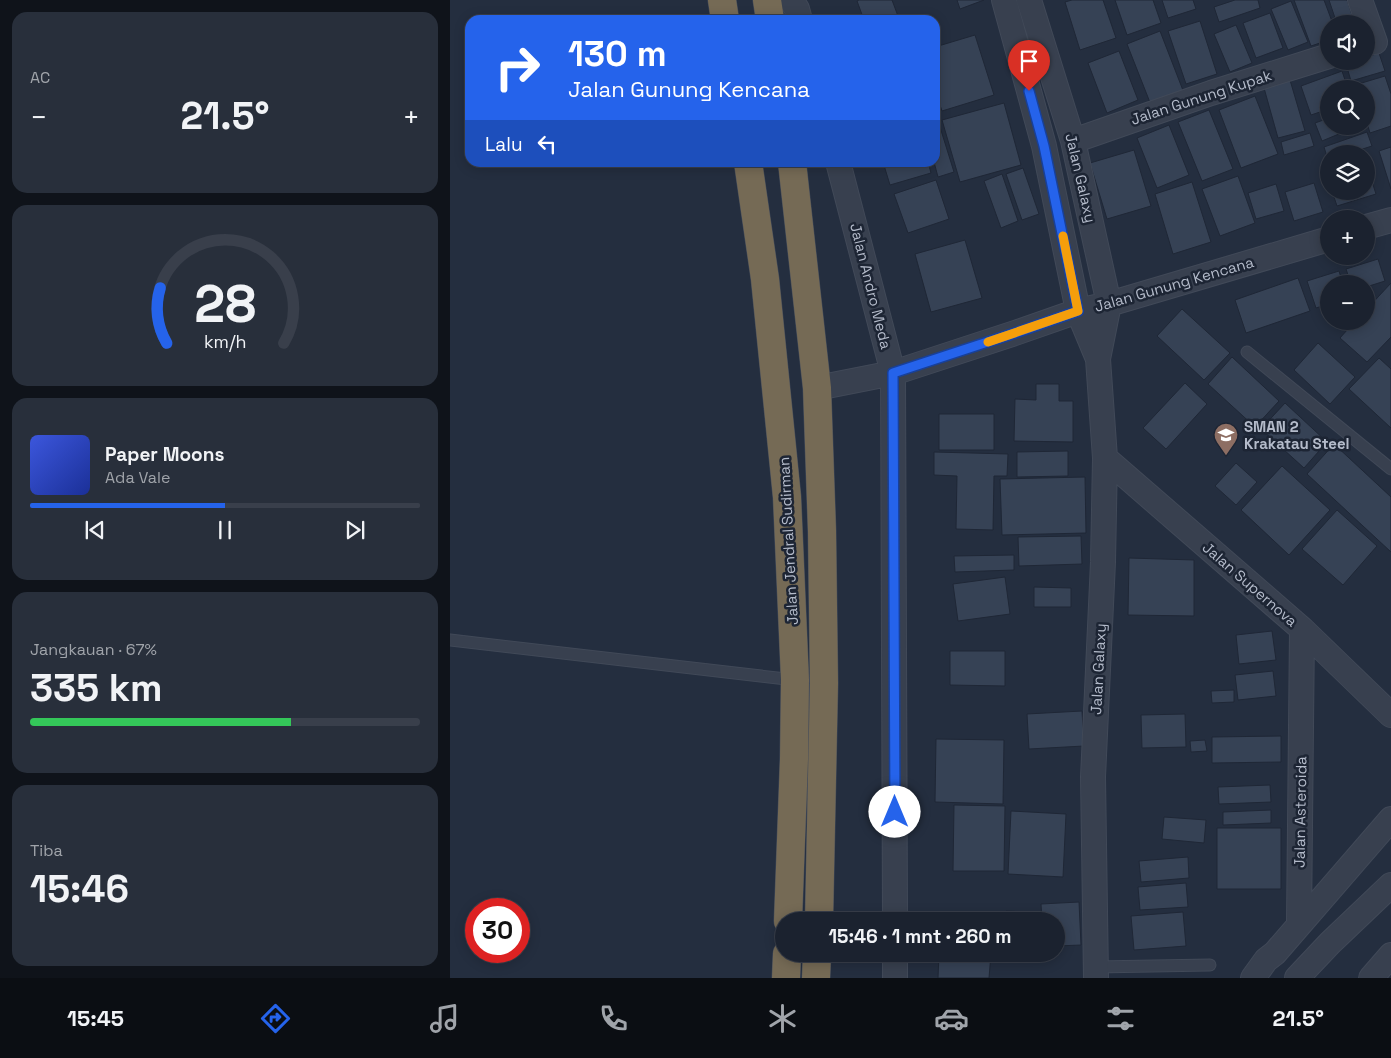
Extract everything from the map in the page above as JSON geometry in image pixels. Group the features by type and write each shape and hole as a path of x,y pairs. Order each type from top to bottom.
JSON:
{"highway":[{"path":"722,0 724,15"},
{"path":"767,0 769,15"},
{"name":"Jalan Jendral Sudirman","path":"749,167 765,279 787,497 795,680 788,912"},
{"path":"793,167 818,388 824,683 819,912"},
{"path":"786,978 787,962"},
{"path":"816,978 817,962"}],"street":[{"path":"791,0 799,15"},
{"name":"Jalan Galaxy","path":"1004,0 1044,146 1078,311 1098,359"},
{"name":"Jalan Galaxy","path":"1029,0 1073,142 1109,304 1098,359 1105,458 1103,562 1093,777 1096,973"},
{"path":"1360,0 1377,41"},
{"name":"Jalan Gunung Kupak","path":"1073,142 1211,92 1320,59"},
{"name":"Jalan Andro Meda","path":"839,167 893,373 895,912"},
{"path":"1375,225 1391,220"},
{"name":"Jalan Gunung Kencana","path":"818,388 893,373 1078,311 1109,304 1320,242"},
{"name":"Jalan Supernova","path":"1105,458 1302,629 1391,715"},
{"name":"Jalan Asteroida","path":"1299,924 1302,629"},
{"path":"1253,978 1266,960 1391,819"},
{"path":"1298,978 1330,943 1391,884"},
{"path":"1371,978 1391,955"},
{"path":"895,962 895,978"}],"lane":[{"path":"1247,352 1391,469"},
{"path":"450,640 795,680"},
{"path":"1096,973 1210,965"}],"building":[{"path":"892,0 898,15 862,15 857,1"},
{"path":"957,0 984,0 960,9"},
{"path":"1072,0 1103,0 1116,38 1080,50 1065,2"},
{"path":"1115,0 1153,0 1161,23 1127,35"},
{"path":"1162,0 1193,0 1196,9 1168,18"},
{"path":"1235,0 1258,0 1260,8 1219,22 1214,7"},
{"path":"1294,0 1324,0 1330,15 1320,15 1320,43 1311,46"},
{"path":"1329,0 1347,0 1352,15 1334,15"},
{"path":"1291,1 1308,42 1288,50 1271,9"},
{"path":"1270,13 1283,48 1256,58 1243,23"},
{"path":"1200,21 1217,74 1186,84 1168,31"},
{"path":"1236,25 1252,63 1230,72 1214,34"},
{"path":"1160,31 1184,93 1151,105 1127,44"},
{"path":"975,35 994,95 942,111 940,105 940,46"},
{"path":"1119,51 1138,100 1107,113 1088,63"},
{"path":"1379,53 1385,71 1351,80 1348,70 1375,70 1375,54"},
{"path":"1342,71 1345,80 1320,80 1320,112 1311,115 1301,86"},
{"path":"1385,76 1391,94 1391,126 1375,131 1375,80 1372,80"},
{"path":"1290,80 1305,131 1278,138 1264,88"},
{"path":"1255,96 1278,154 1241,168 1219,110"},
{"path":"1004,103 1021,165 960,182 942,120"},
{"path":"1209,110 1233,169 1202,181 1178,122"},
{"path":"1320,121 1320,135 1336,135 1322,141 1315,123"},
{"path":"1169,125 1189,175 1157,188 1137,138"},
{"path":"940,127 954,172 938,177 935,167 940,167"},
{"path":"1310,133 1314,146 1284,155 1281,142"},
{"path":"1358,135 1368,135 1372,145 1330,145"},
{"path":"1391,147 1391,189 1379,151"},
{"path":"1134,150 1151,206 1107,219 1090,163"},
{"path":"885,167 929,167 931,173 890,185"},
{"path":"1023,168 1039,214 1022,220 1006,174"},
{"path":"1002,174 1018,221 1001,228 984,181"},
{"path":"1238,176 1255,223 1220,236 1202,189"},
{"path":"936,180 949,219 908,233 894,194"},
{"path":"1192,182 1211,242 1173,254 1155,194"},
{"path":"1314,183 1322,210 1320,210 1320,213 1294,221 1285,192"},
{"path":"1276,184 1284,211 1256,219 1248,193"},
{"path":"1335,200 1356,200 1337,206"},
{"path":"965,240 982,298 931,312 915,254"},
{"path":"1378,259 1385,281 1375,284 1375,275 1348,275 1346,269 1359,265 1375,265 1375,260"},
{"path":"1339,271 1340,275 1326,275"},
{"path":"1320,277 1320,307 1316,308 1307,281"},
{"path":"1298,278 1310,311 1246,333 1235,300"},
{"path":"1391,283 1391,337 1367,362 1340,338 1347,330 1375,330 1375,300"},
{"path":"1182,309 1230,353 1204,380 1157,336"},
{"path":"1318,343 1355,377 1330,404 1294,370"},
{"path":"1232,357 1279,401 1255,427 1208,384"},
{"path":"1379,358 1391,369 1391,428 1349,389"},
{"path":"1185,383 1207,404 1166,449 1143,428"},
{"path":"1036,384 1059,384 1059,401 1073,401 1073,442 1014,441 1015,399 1036,400"},
{"path":"1285,403 1327,442 1304,468 1261,429"},
{"path":"939,414 994,414 994,450 939,450"},
{"path":"1334,444 1391,497 1391,552 1307,474"},
{"path":"1068,451 1068,476 1017,477 1017,452"},
{"path":"934,452 1008,454 1007,476 994,476 993,530 956,529 957,476 934,475"},
{"path":"1236,463 1257,482 1236,505 1215,486"},
{"path":"1282,466 1330,510 1289,555 1241,510"},
{"path":"1085,477 1086,533 1002,535 1000,479"},
{"path":"1337,510 1377,546 1343,585 1302,549"},
{"path":"1081,536 1082,564 1019,566 1018,537"},
{"path":"1014,555 1014,570 955,572 954,556"},
{"path":"1129,558 1194,560 1194,616 1128,615"},
{"path":"1005,577 1010,614 958,621 953,584"},
{"path":"1034,587 1071,588 1071,607 1034,607"},
{"path":"1272,631 1276,660 1239,664 1236,635"},
{"path":"950,651 1005,651 1005,686 950,685"},
{"path":"1273,671 1276,696 1238,700 1235,675"},
{"path":"1234,690 1234,702 1212,703 1211,691"},
{"path":"1082,711 1084,746 1029,749 1027,714"},
{"path":"1185,714 1186,747 1142,748 1141,715"},
{"path":"1281,736 1281,762 1212,763 1212,737"},
{"path":"936,739 1004,740 1003,804 935,802"},
{"path":"1205,740 1207,751 1191,752 1190,741"},
{"path":"1270,785 1271,802 1219,804 1218,787"},
{"path":"954,805 1005,806 1004,871 953,871"},
{"path":"1271,810 1271,823 1223,825 1223,812"},
{"path":"1011,811 1066,814 1063,877 1008,874"},
{"path":"1164,817 1206,820 1204,843 1162,839"},
{"path":"1217,828 1281,828 1281,889 1217,889"},
{"path":"1188,857 1189,878 1141,882 1139,861"},
{"path":"1186,883 1188,907 1140,910 1138,887"},
{"path":"1079,902 1081,945 1065,946 1065,912 1041,912 1041,904"},
{"path":"1183,912 1186,946 1134,950 1131,916"},
{"path":"939,962 990,962 989,978 938,978"}],"slow traffic":[{"path":"988,342 1078,311 1063,236"}],"place":[{"name":"SMAN 2 Krakatau Steel","path":"1226,456"}],"route":[{"path":"895,812 893,373 1078,311 1044,146 1029,91"}]}
